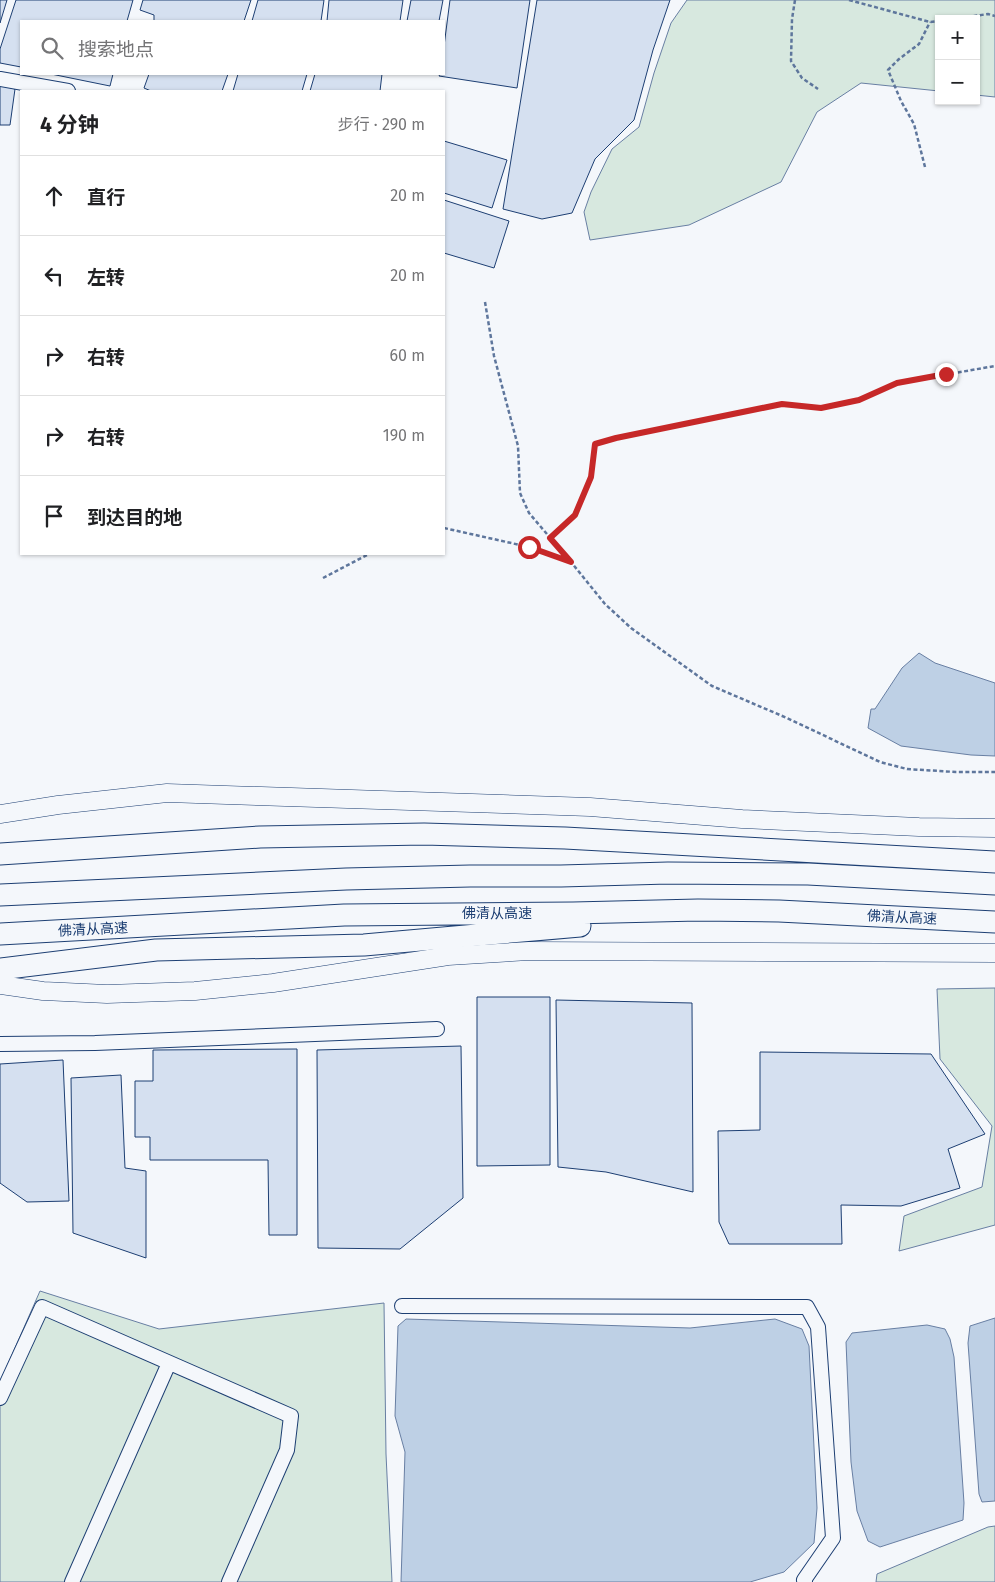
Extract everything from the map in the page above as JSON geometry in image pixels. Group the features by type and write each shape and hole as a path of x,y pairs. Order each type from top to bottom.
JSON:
{"highway":[{"path":"0,854 260,837 424,834 565,838 995,862"},
{"path":"0,895 346,879 668,873 808,874 995,884"},
{"path":"0,969 156,950 364,945 621,922 684,920 746,910"},
{"name":"佛清从高速","path":"0,934 354,915 746,910 995,922"}],"main road":[{"path":"0,814 58,805 167,793 590,807 742,819 919,827 995,828"},
{"path":"0,985 43,992 107,994 195,991 272,983 448,956 529,951 995,953"}],"street":[{"path":"0,79 62,90"},
{"path":"0,1044 95,1043 438,1029"},
{"path":"402,1306 808,1307 818,1327 833,1538 802,1581"},
{"path":"0,1398 42,1307 291,1416 287,1450 229,1582"},
{"path":"72,1582 169,1363"}],"path":[{"path":"795,0 792,19 791,61 802,78 818,89"},
{"path":"849,0 930,22 935,21"},
{"path":"980,15 988,14 995,16"},
{"path":"925,167 914,124 901,101 888,70 919,44 930,22"},
{"path":"485,302 494,356 518,446 520,493 529,514 605,604 631,628 712,686 787,718 880,762 907,769 995,772"},
{"path":"550,538 575,515 591,477 595,444 782,404 821,408 859,400 897,383 995,366"},
{"path":"445,528 529,547 571,562"},
{"path":"323,578 368,555"}],"shaded area":[{"path":"687,0 995,0 995,97 980,95 980,15 935,15 935,91 861,83 817,112 781,182 689,225 590,240 584,212 591,192 612,149 639,127 654,73 671,23"},
{"path":"995,988 995,1225 899,1251 904,1216 982,1187 992,1126 940,1059 937,989"},
{"path":"40,1291 159,1329 384,1303 386,1454 392,1582 0,1582 0,1382"},
{"path":"995,1526 995,1582 876,1582 877,1574 988,1527"}],"water":[{"path":"919,653 935,663 995,683 995,756 971,755 901,746 868,728 871,709 875,709 902,668"},
{"path":"995,1318 995,1501 982,1502 979,1494 968,1343 970,1326"},
{"path":"406,1319 690,1328 775,1319 802,1329 809,1346 817,1508 814,1543 784,1572 750,1582 401,1582 405,1452 395,1416 398,1326"},
{"path":"927,1325 945,1329 950,1339 954,1357 964,1503 963,1520 880,1547 868,1541 857,1511 851,1462 846,1342 852,1333"}],"building":[{"path":"0,0 7,0 0,23"},
{"path":"16,0 133,0 127,20 20,20 20,67 0,63 0,49"},
{"path":"143,0 251,0 244,20 154,20 154,15 140,10"},
{"path":"258,0 324,0 321,20 252,20"},
{"path":"329,0 403,0 400,20 327,20"},
{"path":"411,0 443,0 439,20 407,20"},
{"path":"450,0 530,0 517,88 439,76 445,75 445,38"},
{"path":"537,0 670,0 653,50 634,120 595,159 572,213 542,219 503,209"},
{"path":"56,75 113,75 110,86"},
{"path":"149,75 228,75 222,90 149,90 144,88"},
{"path":"238,75 307,75 302,90 233,90"},
{"path":"315,75 382,75 380,90 310,90"},
{"path":"0,85 15,89 10,125 0,125"},
{"path":"445,141 507,160 492,208 445,193"},
{"path":"445,200 509,221 494,268 445,253"},
{"path":"477,997 550,997 550,1165 477,1166"},
{"path":"556,1000 692,1003 693,1192 606,1172 558,1167"},
{"path":"461,1046 463,1198 400,1249 318,1248 317,1050"},
{"path":"297,1049 297,1235 269,1235 268,1160 150,1160 150,1137 135,1137 135,1081 153,1081 153,1050"},
{"path":"760,1052 931,1054 985,1134 948,1149 960,1188 901,1206 841,1205 842,1244 729,1244 719,1222 718,1131 760,1130"},
{"path":"63,1060 69,1201 27,1202 0,1183 0,1064"},
{"path":"121,1075 125,1168 146,1171 146,1258 73,1233 71,1078"}],"route":[{"path":"529,547 571,562 550,538 575,515 591,477 595,444 782,404 821,408 859,400 897,383 946,374"}]}
